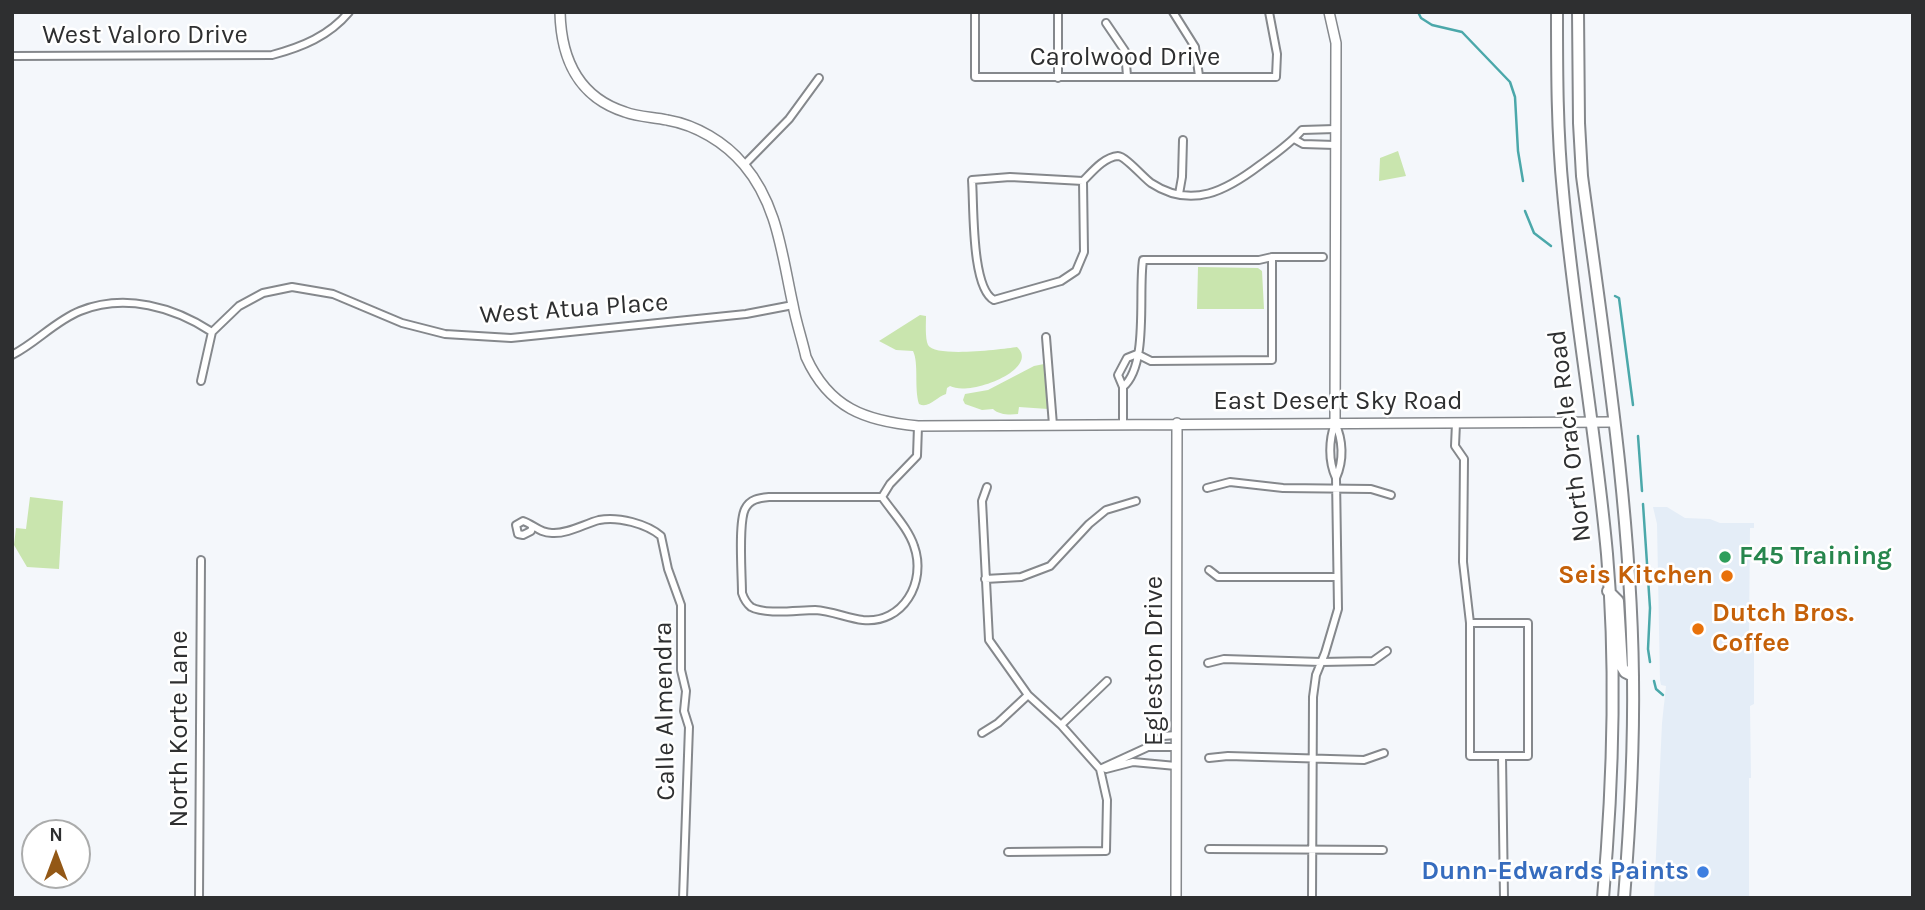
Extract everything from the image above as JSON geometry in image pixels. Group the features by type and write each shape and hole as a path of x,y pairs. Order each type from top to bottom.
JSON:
{"highway":[{"name":"North Oracle Road","path":"1558,12 1558,120 1563,191 1607,557 1612,661 1612,776 1603,898"},
{"name":"North Oracle Road","path":"1578,12 1579,123 1583,176 1623,511 1633,676 1632,783 1625,898"},
{"path":"1608,591 1618,601 1622,667 1633,676"}],"street":[{"name":"West Valoro Drive","path":"12,56 272,55 321,37 349,12"},
{"name":"East Desert Sky Road","path":"560,12 561,40 567,59 589,92 621,111 668,120 696,129 726,147 744,165 760,187 771,210 806,357 816,378 829,392 865,418 918,426 1614,422"},
{"name":"Carolwood Drive","path":"975,12 975,77 1058,78 1276,77 1278,54 1269,12"},
{"path":"1058,12 1058,78"},
{"path":"1173,12 1195,47 1199,76"},
{"path":"1312,898 1314,686 1337,616 1336,478 1341,466 1341,436 1335,423 1336,43 1329,12"},
{"path":"1106,23 1125,51 1127,76"},
{"path":"744,165 774,136 819,78"},
{"path":"1083,181 1084,253 1076,271 1061,281 1001,300 989,297 977,264 972,180 1010,177 1083,181 1103,162 1118,156 1125,158 1152,183 1179,194 1208,194 1233,186 1302,130 1335,129"},
{"path":"1294,139 1303,144 1335,145"},
{"path":"1179,194 1183,140"},
{"path":"1123,424 1123,387 1118,375 1127,358 1137,354 1151,360 1272,360 1272,257"},
{"path":"1123,387 1128,383 1137,363 1143,260 1323,257"},
{"name":"West Atua Place","path":"212,332 239,306 263,293 292,287 333,294 402,323 445,334 499,338 705,318 793,305"},
{"path":"12,355 30,346 53,327 80,311 111,303 143,304 171,310 196,321 212,332 201,381"},
{"path":"1046,337 1058,425"},
{"path":"1456,423 1455,446 1464,459 1463,562 1470,623 1470,756 1528,756 1528,623 1470,623"},
{"name":"Egleston Drive","path":"1176,898 1177,424"},
{"path":"882,496 918,456 918,426"},
{"path":"1208,488 1230,482 1283,488 1371,489 1391,495"},
{"path":"987,486 982,501 989,640 1028,695 1061,725 1100,769 1107,800 1105,851 1009,852"},
{"path":"882,496 901,521 915,547 919,577 911,596 897,611 883,618 863,620 819,610 762,610 751,607 745,601 742,593 742,520 745,508 755,499 882,496"},
{"path":"985,579 1021,577 1050,566 1105,510 1136,501"},
{"name":"Calle Almendra","path":"532,528 554,534 612,519 631,522 661,536 668,569 681,605 681,670 686,691 684,711 689,727 683,898"},
{"name":"North Korte Lane","path":"199,898 201,560"},
{"path":"1209,570 1218,577 1337,577"},
{"path":"1208,663 1224,659 1373,662 1387,651"},
{"path":"1061,725 1107,681"},
{"path":"982,733 998,723 1028,695"},
{"path":"1100,769 1148,747 1163,736 1176,735"},
{"path":"1148,747 1176,747"},
{"path":"1148,747 1155,764"},
{"path":"1209,758 1228,756 1364,760 1384,753"},
{"path":"1502,756 1504,898"},
{"path":"1100,769 1133,762 1176,766"},
{"path":"1209,849 1383,850"}],"shaded area":[{"path":"1653,507 1667,507 1685,518 1710,519 1720,523 1754,523 1754,528 1750,528 1749,635 1754,636 1754,704 1750,706 1749,898 1654,898 1666,686 1661,685 1660,680 1657,524"}],"green space":[{"path":"1398,151 1406,176 1379,181 1380,158"},
{"path":"1198,267 1258,268 1262,271 1264,309 1197,309"},
{"path":"920,315 926,316 927,342 933,349 970,352 1017,347 1022,355 1019,364 1000,379 972,388 950,386 946,394 926,405 919,404 913,351 896,350 879,341"},
{"path":"1044,364 1048,409 1019,407 1018,414 1005,414 993,409 982,410 965,404 963,400 965,394 988,390 1034,366"},
{"path":"30,497 63,501 59,569 27,567 14,545 16,528 26,529"}],"waterway":[{"path":"1418,12 1421,18 1432,25 1462,32 1510,82 1515,97 1518,151 1523,181"},
{"path":"1525,211 1534,233 1551,246"},
{"path":"1615,296 1619,298 1633,405"},
{"path":"1638,436 1642,491"},
{"path":"1643,504 1650,608 1650,662"},
{"path":"1654,681 1656,689 1663,695"}],"place":[{"name":"F45 Training","path":"1725,557"},
{"name":"Seis Kitchen","path":"1727,576"},
{"name":"Dutch Bros. Coffee","path":"1698,629"},
{"name":"Dunn-Edwards Paints","path":"1703,872"}]}
